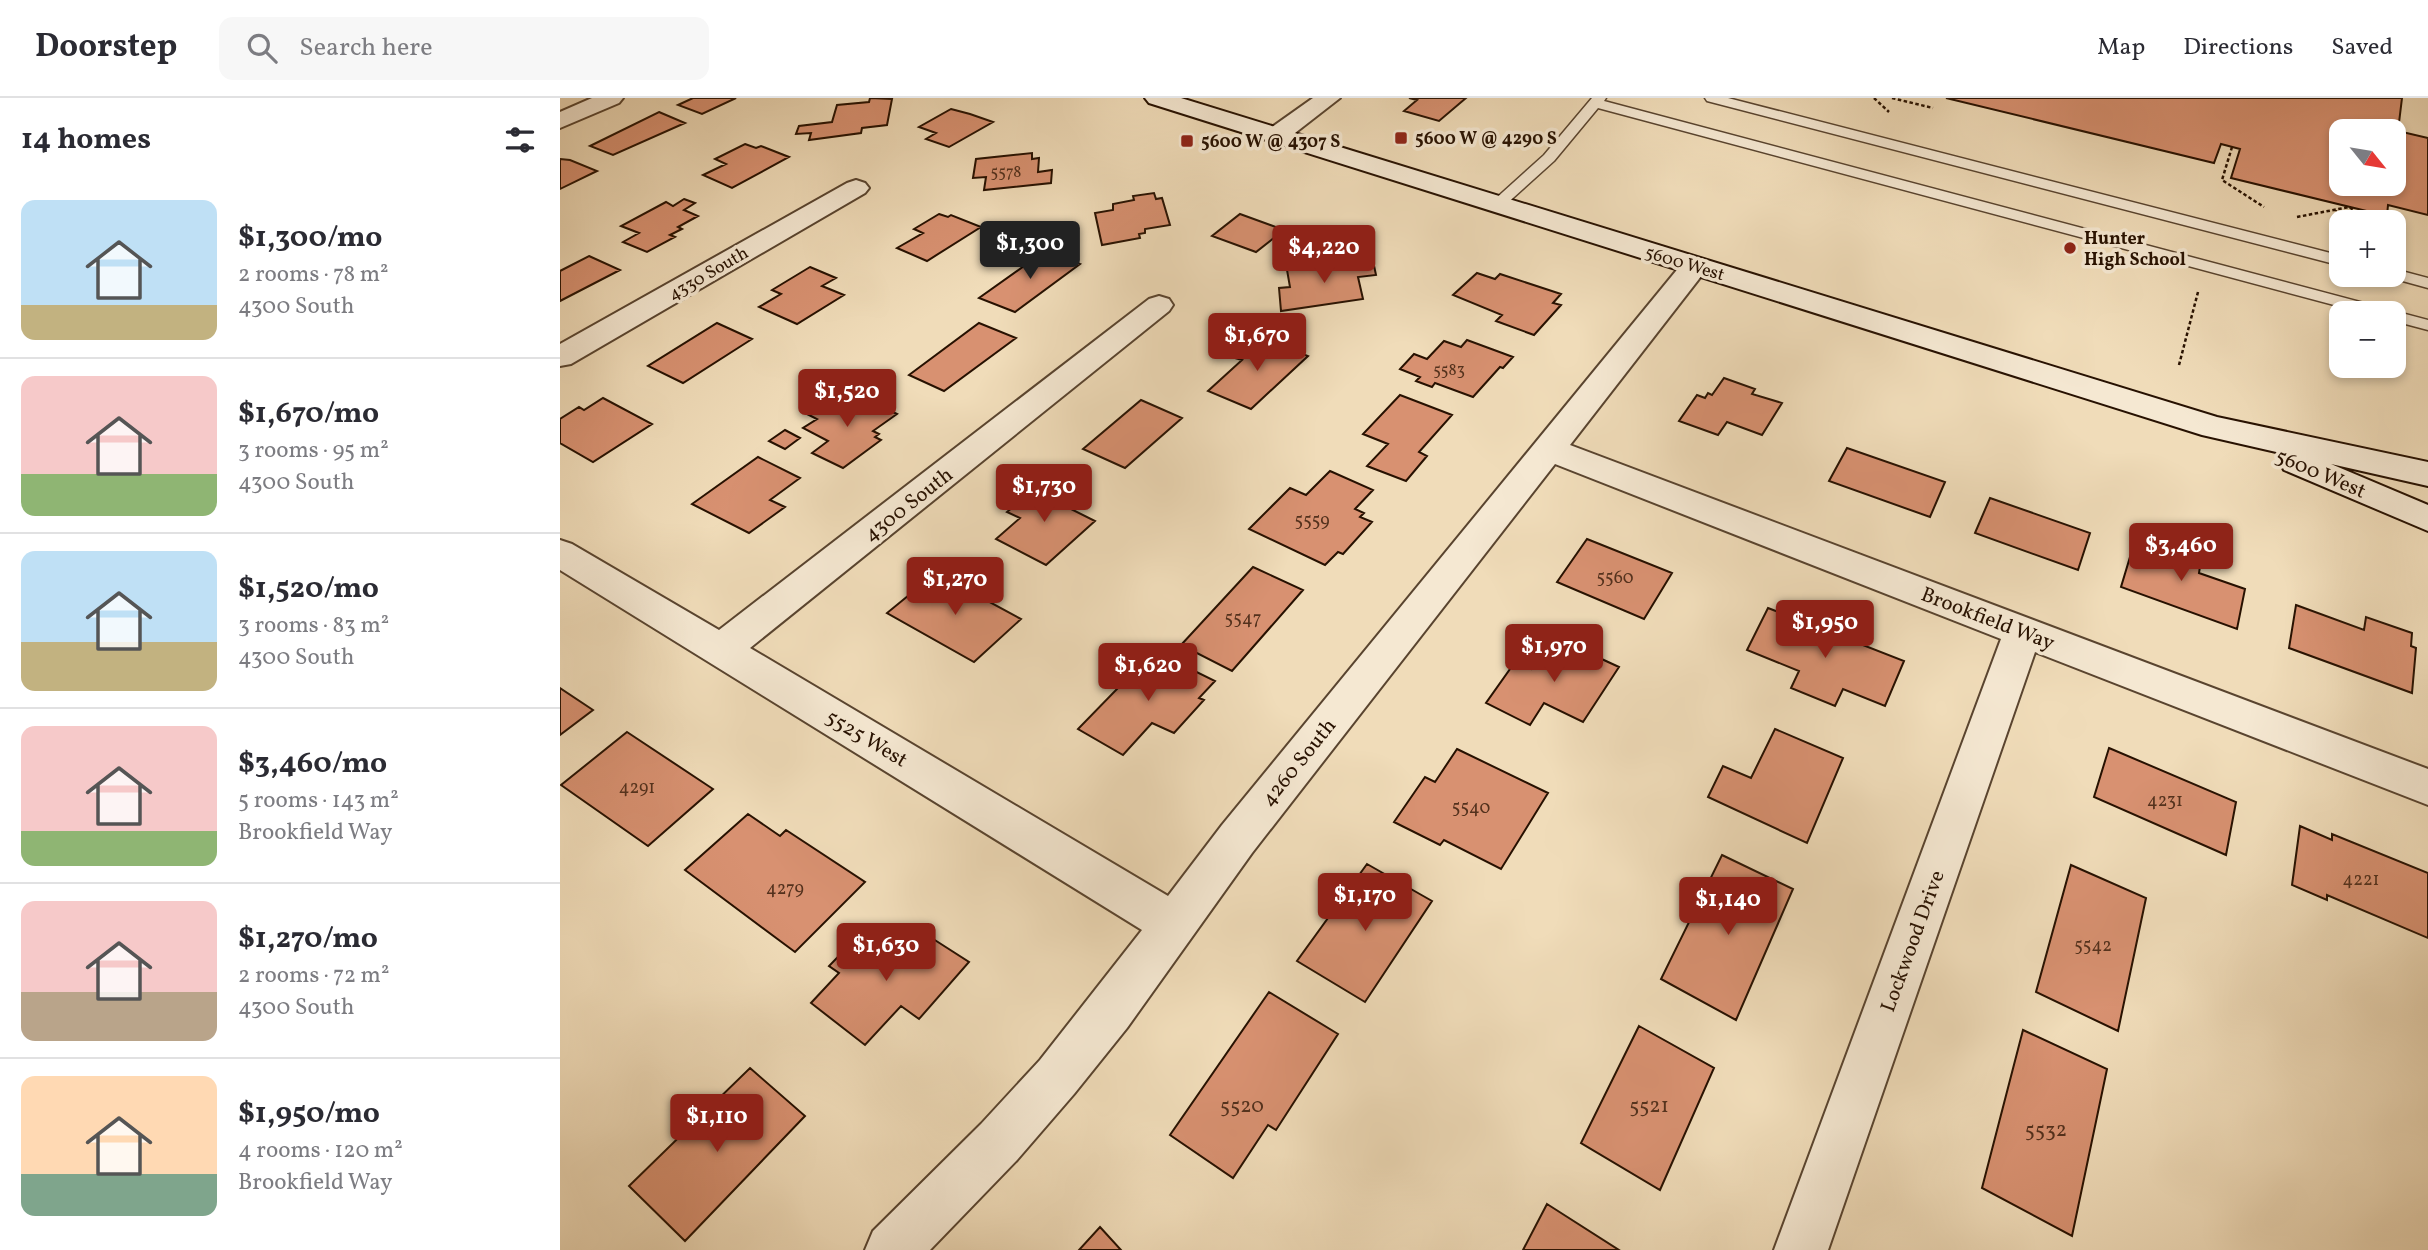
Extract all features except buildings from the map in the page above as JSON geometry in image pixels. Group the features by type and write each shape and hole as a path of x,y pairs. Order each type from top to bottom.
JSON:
{"street":[{"path":"560,121 611,98"},
{"name":"5600 West","path":"1157,98 2213,427 2428,474"},
{"path":"1277,135 1328,98"},
{"name":"4330 South","path":"560,357 856,188"},
{"name":"4260 South","path":"892,1250 999,1142 1057,1077 1110,1012 1237,839 1695,266"},
{"name":"4300 South","path":"722,650 1160,306"},
{"name":"5600 West","path":"2213,427 2428,519"},
{"name":"Brookfield Way","path":"1548,449 2428,787"},
{"name":"5525 West","path":"560,553 1174,924"},
{"name":"Lockwood Drive","path":"1801,1250 2022,631"}],"lane":[{"path":"1712,98 2251,258 2354,301"},
{"path":"1498,204 1549,158 1598,100 2251,258 2329,261"},
{"path":"2406,277 2428,283"},
{"path":"2406,319 2428,325"}],"path":[{"path":"1892,98 1933,108"},
{"path":"2232,147 2222,180 2273,213"},
{"path":"2333,210 2349,207 2353,210"},
{"path":"2296,217 2329,211"},
{"path":"2179,365 2199,292"}],"place":[{"name":"5600 W @ 4290 S","path":"1401,138"},
{"name":"5600 W @ 4307 S","path":"1187,141"},
{"name":"Hunter High School","path":"2070,248"}]}
